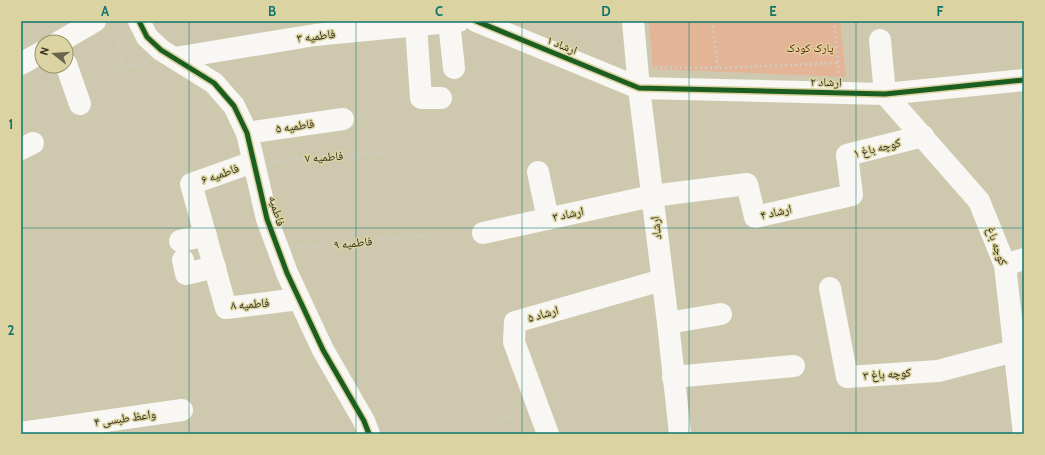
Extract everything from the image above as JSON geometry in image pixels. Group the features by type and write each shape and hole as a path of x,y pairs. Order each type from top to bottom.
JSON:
{"street":[{"path":"73,34 95,21"},
{"name":"فاطمیه","path":"139,21 147,37 161,50 214,83 234,106 247,133 267,219 287,273 323,350 364,421 369,434"},
{"path":"454,21 454,68"},
{"name":"فاطمیه ۳","path":"175,58 315,35 359,26 416,25 454,21"},
{"name":"ارشاد","path":"633,21 639,88 680,434"},
{"name":"ارشاد ۱","path":"480,22 639,88"},
{"path":"416,25 421,98 441,98"},
{"path":"880,40 885,94"},
{"path":"21,64 34,57"},
{"path":"70,74 80,104"},
{"name":"ارشاد ۲","path":"639,88 885,94 1018,81"},
{"name":"کوچه باغ","path":"885,94 979,201 1014,262 1014,351 1024,434"},
{"name":"فاطمیه ۵","path":"247,133 343,119"},
{"name":"کوچه باغ ۱","path":"852,195 847,155 923,136"},
{"name":"فاطمیه ۶","path":"206,235 191,184 253,162"},
{"path":"538,172 548,219"},
{"name":"ارشاد ۴","path":"652,196 747,184 755,217 852,195"},
{"name":"ارشاد ۳","path":"483,233 652,196"},
{"path":"206,235 182,250 186,274 215,267"},
{"name":"فاطمیه ۸","path":"206,235 226,308 299,299"},
{"name":"ارشاد ۵","path":"548,434 514,342 515,322 662,280"},
{"name":"کوچه باغ ۳","path":"830,288 846,377 938,371 1014,351"},
{"path":"668,323 720,314"},
{"path":"673,376 794,366"},
{"name":"واعظ طبسی ۴","path":"21,433 182,410"}],"path":[{"path":"116,21 122,68 175,58"},
{"path":"712,21 721,90"},
{"path":"834,21 840,93"},
{"path":"655,60 656,67 718,68 838,63"}],"green space":[{"name":"پارک کودک","path":"649,21 840,21 846,77 653,69"}],"cycle path":[{"path":"139,21 147,37 161,50 214,83 234,106 247,133 267,219 287,273 323,350 364,421 369,434"},
{"path":"476,21 639,88 885,94 1024,80"}]}
